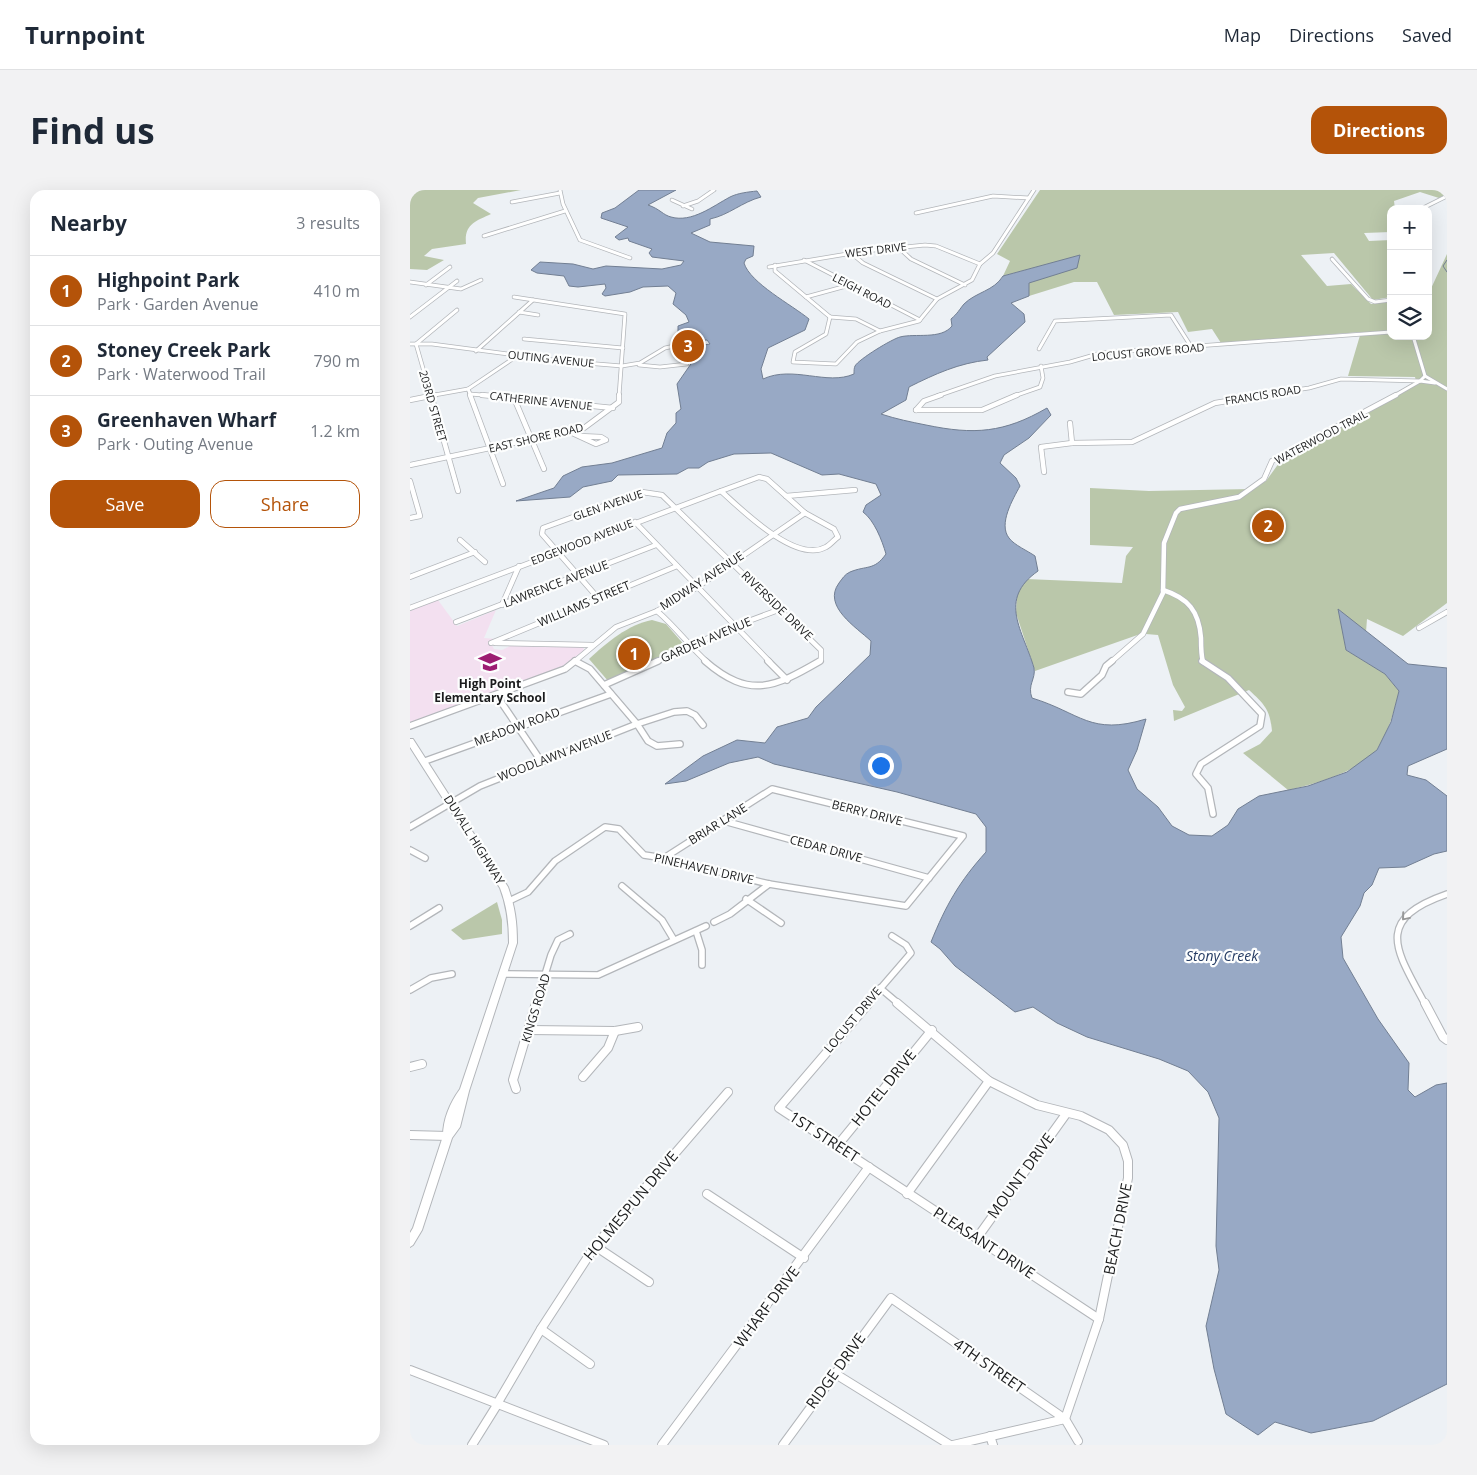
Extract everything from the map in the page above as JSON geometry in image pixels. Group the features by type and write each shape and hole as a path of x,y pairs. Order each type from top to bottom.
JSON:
{"street":[{"path":"683,206 698,202 714,190"},
{"path":"830,318 826,334 795,352 793,362 836,364 857,342 880,331 920,320 937,299 966,285 974,276 980,264 993,253 1034,190"},
{"path":"512,202 560,192 565,211 576,224 580,240 595,247 630,258"},
{"path":"916,213 993,196 1029,198"},
{"path":"1429,205 1447,196"},
{"path":"672,200 692,209"},
{"path":"484,236 565,211"},
{"name":"WEST DRIVE","path":"769,267 851,253 934,245 980,264"},
{"path":"898,247 911,259 966,285"},
{"path":"851,253 863,263 937,299"},
{"path":"1332,259 1368,299 1375,302 1387,300"},
{"name":"LEIGH ROAD","path":"804,260 920,320"},
{"path":"775,265 774,270 779,276 830,318 856,319 880,331"},
{"path":"426,285 450,268"},
{"path":"410,282 461,289 481,280"},
{"path":"410,317 457,281"},
{"path":"806,298 850,285"},
{"path":"514,297 624,313 620,398 612,408"},
{"path":"476,351 533,300"},
{"path":"416,344 457,310"},
{"path":"519,312 538,315"},
{"path":"1039,349 1054,321 1171,315 1192,348"},
{"name":"LOCUST GROVE ROAD","path":"1042,366 1043,378 1040,387 993,404 982,410 916,410 924,401 981,380 1042,366 1070,362 1101,353 1192,348 1387,332"},
{"path":"524,339 623,348"},
{"path":"1414,340 1425,376 1447,389"},
{"name":"OUTING AVENUE","path":"410,344 622,366 644,362 665,348 688,343"},
{"name":"203RD STREET","path":"416,344 458,491"},
{"path":"410,400 468,388 518,356"},
{"path":"634,364 660,367 687,364"},
{"path":"1420,381 1425,376"},
{"name":"FRANCIS ROAD","path":"1044,472 1041,447 1072,443 1132,442 1215,402 1309,388 1346,378 1420,381"},
{"path":"1420,381 1435,383"},
{"name":"WATERWOOD TRAIL","path":"1068,692 1080,694 1102,675 1106,666 1142,634 1163,590 1164,543 1176,513 1180,509 1240,497 1264,479 1272,461 1367,412 1420,381"},
{"path":"468,388 492,448 503,484"},
{"name":"CATHERINE AVENUE","path":"470,394 612,408"},
{"path":"514,398 533,439 544,469"},
{"name":"EAST SHORE ROAD","path":"410,465 570,432 594,422 612,408"},
{"path":"1070,423 1072,443"},
{"path":"570,432 578,436 596,444 606,440 601,437 578,436"},
{"name":"EDGEWOOD AVENUE","path":"410,608 755,478 763,477 767,479 786,496"},
{"path":"410,481 420,516 410,518"},
{"path":"720,490 773,535 803,550 816,551 832,546 838,537 834,529 805,514 786,496"},
{"path":"786,496 855,490"},
{"name":"GLEN AVENUE","path":"557,552 542,534 543,528 642,492 662,495 674,507"},
{"name":"RIVERSIDE DRIVE","path":"674,507 821,650 821,660 787,680"},
{"name":"MIDWAY AVENUE","path":"410,726 552,675 574,662 616,627 657,611 698,587 731,562 805,514"},
{"path":"635,522 787,680 770,686 740,682 724,677 690,647 677,628 657,611"},
{"path":"460,540 484,562"},
{"name":"LAWRENCE AVENUE","path":"456,622 579,576 656,544"},
{"path":"410,577 475,552"},
{"path":"557,552 598,598"},
{"path":"502,605 519,566"},
{"name":"WILLIAMS STREET","path":"593,645 492,644 677,566"},
{"path":"1163,590 1186,600 1199,615 1202,660 1205,664 1228,678 1262,714 1260,726 1201,764 1196,774 1208,788 1213,814"},
{"name":"GARDEN AVENUE","path":"604,685 736,626 781,609"},
{"path":"1419,628 1445,615 1447,612"},
{"path":"574,662 590,669 638,724 648,740 657,746 680,744"},
{"name":"MEADOW ROAD","path":"425,761 517,726 611,694"},
{"path":"497,696 541,761"},
{"name":"WOODLAWN AVENUE","path":"410,826 480,786 638,724 674,712 687,711 695,715 703,725"},
{"name":"DUVALL HIGHWAY","path":"410,741 425,761 450,803 492,866 509,901 513,943 464,1091 455,1127 448,1136 413,1229 410,1242"},
{"name":"BRIAR LANE","path":"664,858 772,789"},
{"name":"BERRY DRIVE","path":"772,789 963,836 929,878"},
{"name":"CEDAR DRIVE","path":"724,821 929,878"},
{"name":"PINEHAVEN DRIVE","path":"509,901 528,892 555,862 605,827 619,829 644,855 664,858 769,884 906,906 929,878"},
{"path":"410,850 425,858"},
{"path":"714,922 730,914 746,899 769,884"},
{"path":"622,886 662,920 674,940"},
{"path":"1447,894 1415,907 1404,917 1395,932 1398,953 1443,1037 1447,1040"},
{"path":"746,899 781,923"},
{"path":"410,926 439,908"},
{"path":"504,974 546,976 598,974 706,926"},
{"path":"696,931 702,950 702,965"},
{"name":"KINGS ROAD","path":"516,1089 513,1080 551,955 558,940 570,934"},
{"name":"LOCUST DRIVE","path":"779,1108 911,953 906,944 892,936"},
{"path":"410,990 431,978 452,974"},
{"name":"BEACH DRIVE","path":"880,988 990,1081 1037,1105 1066,1114 1081,1116 1109,1130 1123,1146 1128,1161 1128,1178 1099,1319 1066,1419"},
{"path":"529,1030 615,1031 638,1026"},
{"name":"HOTEL DRIVE","path":"837,1146 932,1030"},
{"path":"583,1077 608,1048 615,1031"},
{"path":"410,1067 422,1064"},
{"path":"907,1194 990,1081"},
{"name":"HOLMESPUN DRIVE","path":"472,1445 541,1329 595,1246 728,1092"},
{"name":"1ST STREET","path":"779,1108 869,1167"},
{"name":"MOUNT DRIVE","path":"977,1238 1066,1114"},
{"path":"410,1135 448,1136"},
{"name":"PLEASANT DRIVE","path":"869,1167 907,1194 1099,1319"},
{"name":"WHARF DRIVE","path":"662,1445 775,1292 804,1258 869,1167"},
{"path":"707,1194 804,1258"},
{"path":"595,1246 649,1282"},
{"name":"RIDGE DRIVE","path":"783,1445 834,1372 891,1298"},
{"name":"4TH STREET","path":"891,1298 1066,1419 1078,1441"},
{"path":"541,1329 590,1364"},
{"path":"410,1370 604,1445"},
{"path":"834,1372 952,1445 991,1441 1004,1433 1066,1419"}],"shaded area":[{"name":"High Point Elementary School","path":"438,600 457,626 496,610 484,638 496,639 491,643 494,649 502,650 510,646 581,647 584,648 583,651 559,669 410,722 410,611"}],"green space":[{"path":"410,190 521,190 478,198 473,203 491,214 472,224 467,232 466,244 432,249 424,256 444,260 427,270 410,269"},
{"path":"1040,190 1447,190 1447,194 1439,198 1420,192 1394,201 1394,205 1387,205 1387,232 1364,233 1369,241 1387,240 1387,298 1373,300 1334,253 1301,255 1327,286 1351,284 1371,304 1387,302 1387,340 1432,340 1432,286 1447,254 1447,603 1403,636 1367,619 1366,632 1339,610 1346,650 1385,674 1399,691 1388,728 1378,748 1371,756 1350,770 1288,790 1243,753 1260,744 1272,731 1268,712 1259,699 1249,690 1174,721 1173,710 1182,711 1185,707 1173,685 1158,635 1146,634 1146,632 1035,671 1016,613 1017,592 1026,579 1122,583 1126,556 1133,547 1090,545 1090,488 1149,491 1250,489 1266,481 1287,452 1360,415 1416,381 1415,377 1348,376 1361,332 1221,343 1212,329 1188,332 1178,312 1114,315 1097,282 1074,282 1029,296 1029,283 1044,277 1080,256 1003,276 1010,261 997,254"},
{"path":"652,620 666,624 687,648 609,682 589,659 626,630"},
{"path":"497,902 502,920 502,934 463,940 451,930"}],"water":[{"name":"Stony Creek","path":"639,190 676,190 648,205 668,216 679,218 687,218 702,213 730,197 740,194 757,191 761,197 710,219 710,225 691,233 710,242 754,246 753,256 746,259 744,263 748,271 763,286 809,319 805,330 768,348 761,369 763,379 774,375 786,374 833,378 854,374 858,363 876,350 900,337 935,335 947,330 952,326 951,319 964,304 995,285 1003,276 1080,255 1077,268 1029,283 1029,296 1011,303 1024,314 1025,322 987,357 988,360 947,370 909,387 906,400 881,414 943,428 974,431 988,430 1017,423 1047,408 1051,415 1029,438 1004,455 1000,463 1016,478 1020,486 1008,512 1005,526 1006,532 1014,543 1035,556 1038,571 1026,582 1019,593 1016,604 1016,616 1034,668 1030,689 1032,698 1098,724 1127,724 1146,719 1137,750 1128,770 1137,789 1158,807 1172,826 1189,835 1212,836 1228,825 1238,809 1259,796 1308,786 1347,772 1377,750 1391,722 1399,691 1385,674 1346,650 1338,609 1408,664 1447,668 1447,749 1408,766 1407,775 1426,780 1447,796 1447,851 1434,854 1405,867 1379,868 1372,885 1364,893 1360,906 1341,937 1343,958 1378,1019 1409,1063 1408,1090 1415,1097 1436,1085 1447,1083 1447,1384 1373,1421 1311,1433 1275,1422 1258,1435 1226,1414 1214,1369 1206,1326 1219,1270 1216,1246 1219,1118 1208,1092 1188,1071 1159,1059 1087,1037 1057,1023 1033,1007 1015,1012 955,966 931,942 954,894 986,852 986,827 976,814 897,792 774,764 758,757 729,763 686,781 665,784 703,756 737,740 765,743 777,727 808,718 816,707 870,655 871,641 843,615 835,600 835,592 839,583 847,574 878,563 886,554 874,525 863,512 866,505 881,495 876,484 839,474 822,475 771,453 734,454 708,462 699,468 688,468 677,474 618,475 612,481 583,487 570,497 516,501 554,488 563,476 582,467 612,463 662,448 667,433 676,423 676,413 681,409 677,384 695,358 690,347 710,344 707,340 686,341 678,333 678,326 689,322 686,315 673,304 676,293 668,286 643,287 630,292 605,296 602,294 606,288 605,284 569,286 564,276 537,273 531,270 540,262 573,264 593,269 606,266 662,269 681,265 684,261 652,257 649,253 652,249 629,241 628,238 619,240 615,237 628,227 601,218 602,213 615,208"}],"waterway":[{"path":"1447,260 1443,266 1447,272"}],"place":[{"name":"Greenhaven Wharf","path":"688,346"},
{"name":"Stoney Creek Park","path":"1268,526"},
{"name":"Highpoint Park","path":"634,654"},
{"name":"High Point Elementary School","path":"490,662"}]}
